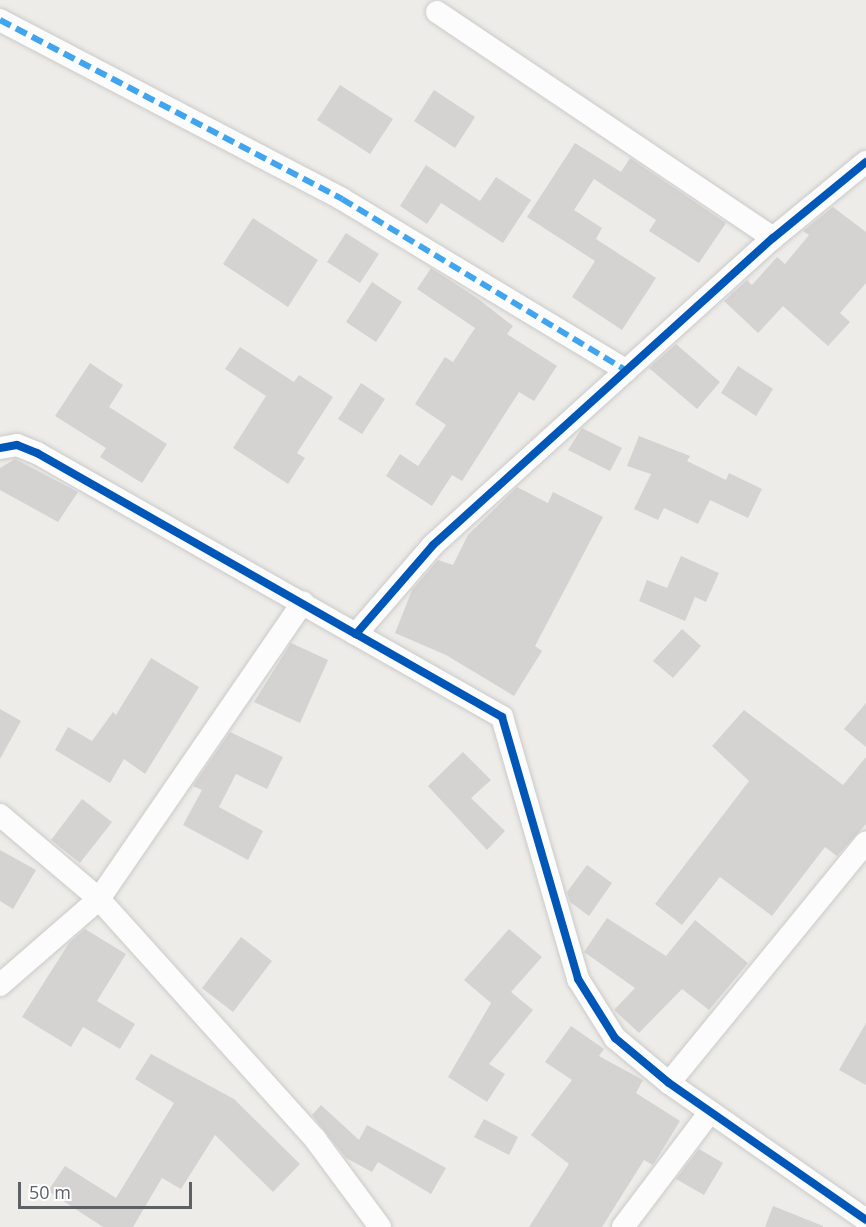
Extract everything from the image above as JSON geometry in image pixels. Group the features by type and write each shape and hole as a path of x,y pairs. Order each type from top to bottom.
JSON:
{"street":[{"path":"437,12 773,238"},
{"path":"0,20 342,199 627,370"},
{"path":"356,634 433,545 773,238 866,162"},
{"path":"0,448 17,445 37,453 502,717 578,979 615,1038 669,1083 866,1220"},
{"path":"0,985 99,900 303,602"},
{"path":"0,815 99,900 315,1139 380,1227"},
{"path":"669,1083 866,842"},
{"path":"622,1227 710,1112"}],"building":[{"path":"340,85 393,119 370,154 317,120"},
{"path":"434,90 475,117 455,148 414,121"},
{"path":"575,143 621,172 630,158 726,223 699,263 649,231 656,220 594,179 574,210 602,228 596,239 656,278 622,330 572,297 595,261 527,217"},
{"path":"426,165 480,201 496,177 531,200 503,243 441,203 427,224 400,206"},
{"path":"833,207 866,232 866,283 840,313 850,322 828,346 783,306 758,333 724,301 747,280 752,285 777,257 785,264 809,235 803,231"},
{"path":"253,218 318,260 288,307 223,264"},
{"path":"346,233 379,254 360,283 327,262"},
{"path":"431,268 477,298 513,326 507,334 557,366 534,401 519,392 462,481 452,475 432,506 386,476 400,454 418,466 446,425 415,404 445,357 453,362 475,328 417,289"},
{"path":"372,282 402,302 376,342 346,322"},
{"path":"676,344 720,382 697,409 649,368"},
{"path":"240,347 294,382 299,375 333,397 297,453 305,458 288,484 233,448 266,396 225,369"},
{"path":"90,363 123,385 109,407 167,444 142,483 100,457 106,448 55,416"},
{"path":"738,366 773,389 756,416 721,393"},
{"path":"361,383 385,399 362,434 338,419"},
{"path":"582,428 622,448 610,471 568,450"},
{"path":"639,436 690,456 687,461 726,480 729,473 762,489 748,518 710,500 698,524 664,508 658,520 634,509 651,474 627,466"},
{"path":"15,459 78,492 58,522 0,490 0,468"},
{"path":"517,487 548,503 553,492 603,517 535,646 542,651 514,696 446,655 395,633 412,590 438,560 453,565 468,535"},
{"path":"681,556 719,573 706,602 695,597 685,621 639,601 647,580 667,588"},
{"path":"682,629 701,646 673,678 653,661"},
{"path":"291,643 328,660 300,723 254,702"},
{"path":"151,658 199,687 145,774 124,759 110,783 55,750 68,727 92,741 113,712 116,715"},
{"path":"866,703 866,747 844,729"},
{"path":"0,709 21,721 0,759"},
{"path":"744,710 843,785 866,757 866,824 837,856 825,847 772,916 720,877 682,925 655,904 749,781 712,746"},
{"path":"230,732 283,757 267,789 236,774 219,807 263,831 248,860 183,825 202,790 193,786"},
{"path":"463,752 491,780 471,798 505,831 487,850 428,786"},
{"path":"82,799 112,822 80,863 51,840"},
{"path":"0,850 36,870 13,909 0,901"},
{"path":"587,865 612,883 589,916 570,902 567,892"},
{"path":"607,918 666,956 695,920 748,963 709,1010 682,989 639,1033 614,1010 635,988 584,952"},
{"path":"85,929 126,954 97,1001 135,1024 120,1049 83,1027 71,1047 22,1017 69,943"},
{"path":"509,929 542,957 511,992 533,1010 489,1064 505,1074 487,1102 448,1077 491,1003 464,980"},
{"path":"241,937 272,961 233,1012 202,988"},
{"path":"866,1023 866,1085 839,1070"},
{"path":"571,1026 604,1049 599,1056 643,1080 636,1093 680,1121 653,1165 644,1160 602,1227 529,1227 569,1164 531,1135 572,1080 545,1062"},
{"path":"151,1054 234,1099 300,1164 273,1192 215,1135 181,1189 162,1178 133,1227 103,1227 48,1191 65,1166 116,1198 174,1103 135,1079"},
{"path":"321,1105 359,1140 367,1125 446,1168 431,1194 378,1162 372,1172 346,1158 312,1115"},
{"path":"484,1119 518,1137 509,1155 474,1137"},
{"path":"699,1149 723,1163 704,1195 676,1179"},
{"path":"773,1206 823,1226 823,1227 765,1227"}],"marked path":[{"path":"0,20 342,199 626,370"}],"cycle path":[{"path":"0,448 17,445 37,453 356,634 433,545 773,238 866,162"},
{"path":"356,634 502,717 578,979 615,1038 669,1083 866,1220"}]}
